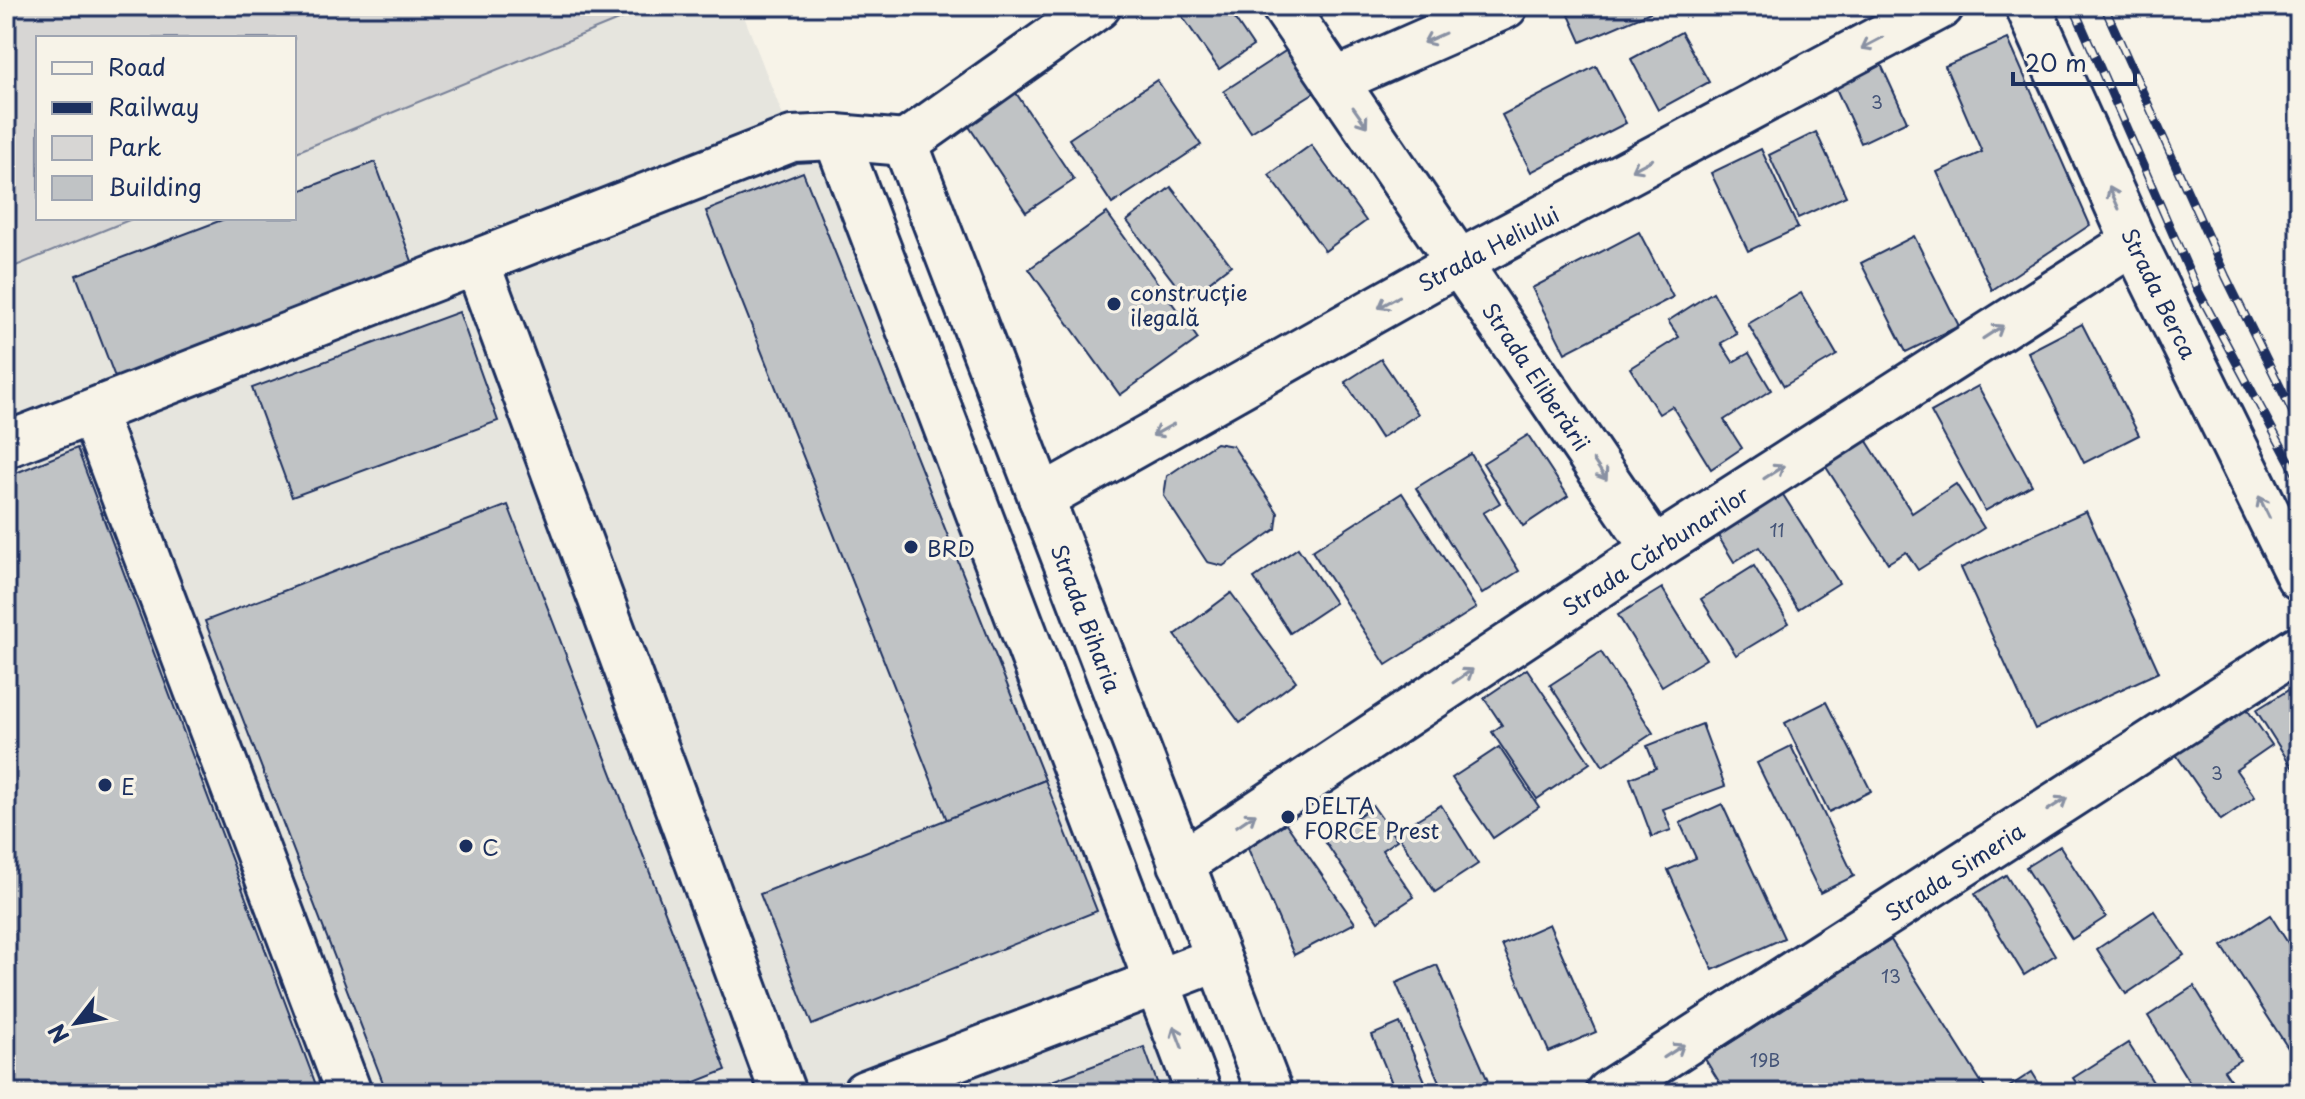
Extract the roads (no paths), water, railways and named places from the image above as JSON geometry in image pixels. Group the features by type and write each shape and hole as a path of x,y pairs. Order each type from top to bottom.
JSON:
{"street":[{"path":"6,445 792,139 836,137 905,143 1098,6"},
{"name":"Strada Eliberării","path":"1284,6 1654,549"},
{"path":"1335,81 1505,6"},
{"name":"Strada Heliului","path":"1041,498 1460,262 1941,6"},
{"name":"Strada Berca","path":"2028,6 2134,242 2299,577"},
{"path":"836,137 1199,1093"},
{"name":"Strada Biharia","path":"905,143 1270,1093"},
{"name":"Strada Cărbunarilor","path":"1181,864 1654,549 2134,242"},
{"path":"477,263 783,1093"},
{"path":"92,412 349,1093"},
{"name":"Strada Simeria","path":"1608,1093 2299,648"},
{"path":"865,1093 1218,959"}],"railway":[{"path":"2073,6 2197,289 2299,479"},
{"path":"2104,6 2226,277 2299,425"}],"place":[{"name":"construcție ilegală","path":"1114,304"},
{"name":"BRD","path":"911,547"},
{"name":"E","path":"105,785"},
{"name":"DELTA FORCE Prest","path":"1288,817"},
{"name":"C","path":"466,846"}]}
